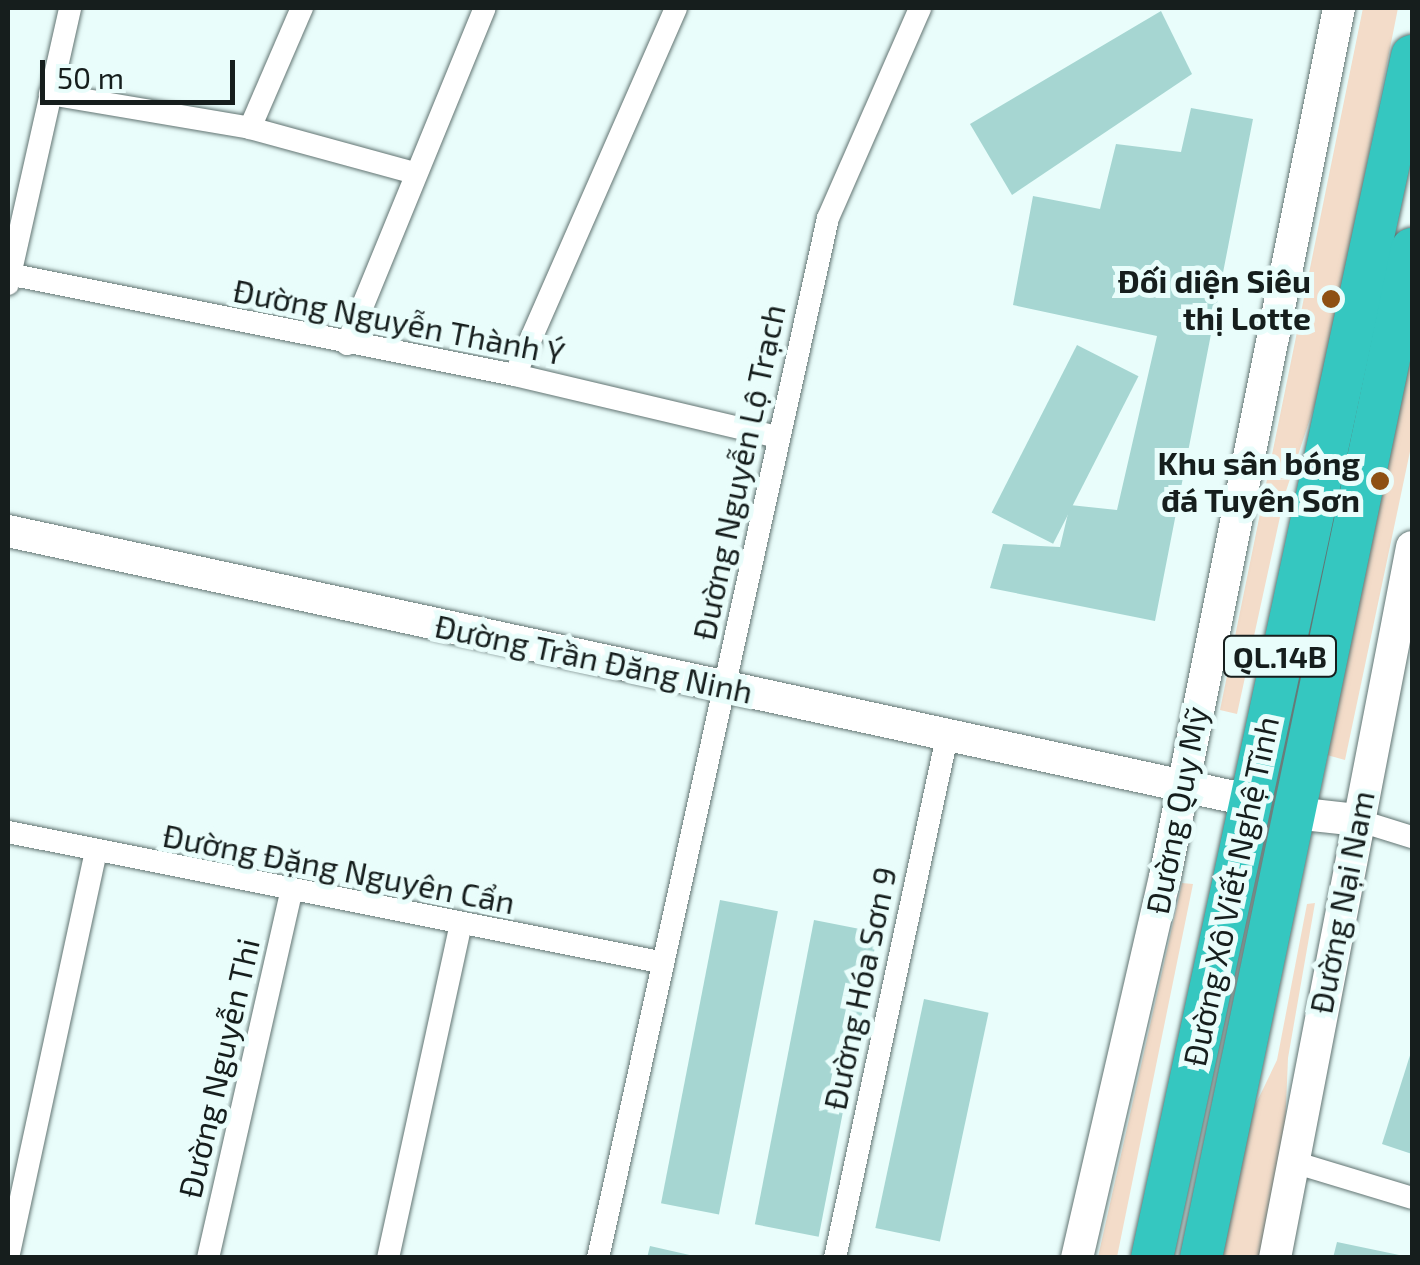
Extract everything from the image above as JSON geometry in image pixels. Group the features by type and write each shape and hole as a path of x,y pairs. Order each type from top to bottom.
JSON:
{"highway":[{"name":"Đường Xô Viết Nghệ Tĩnh","path":"1152,1258 1412,56"},
{"name":"Đường Xô Viết Nghệ Tĩnh","path":"1200,1258 1412,249"}],"street":[{"path":"8,278 70,8"},
{"path":"250,128 302,8"},
{"path":"347,344 484,8"},
{"path":"514,375 675,8"},
{"name":"Đường Nguyễn Lộ Trạch","path":"598,1258 659,962 726,686 777,437 828,218 920,8"},
{"name":"Đường Quy Mỹ","path":"1077,1258 1181,784 1339,8"},
{"path":"50,94 250,128 414,173"},
{"name":"Đường Nguyễn Thành Ý","path":"8,278 514,375 777,437"},
{"name":"Đường Trần Đăng Ninh","path":"8,531 1248,800"},
{"name":"Đường Nại Nam","path":"1275,1258 1412,547"},
{"name":"Đường Hóa Sơn 9","path":"835,1258 948,732"},
{"path":"1294,813 1357,820 1412,837"},
{"name":"Đường Đặng Nguyên Cẩn","path":"8,832 460,927 659,962"},
{"path":"8,1258 96,852"},
{"name":"Đường Nguyễn Thi","path":"208,1258 291,892"},
{"path":"388,1258 460,927"},
{"path":"1293,1162 1412,1198"}],"shaded area":[{"path":"1363,8 1398,8 1325,374 1285,494 1237,714 1220,710"},
{"path":"1412,344 1412,442 1345,760 1327,755"},
{"path":"1182,883 1193,884 1117,1257 1098,1257"},
{"path":"1315,903 1288,1058 1285,1130 1261,1257 1221,1258 1251,1114 1277,1060 1307,904"}],"building":[{"path":"1161,11 1192,74 1012,195 970,124"},
{"path":"1191,108 1253,119 1155,621 990,588 1003,544 1060,547 1070,505 1117,510 1157,336 1013,305 1033,196 1100,209 1116,144 1181,152"},
{"path":"1077,345 1138,376 1053,544 992,513"},
{"path":"720,900 778,911 719,1215 661,1203"},
{"path":"814,920 878,932 819,1237 755,1224"},
{"path":"924,999 989,1013 940,1242 875,1228"},
{"path":"1412,1049 1412,1154 1382,1144"},
{"path":"1337,1242 1404,1256 1404,1258 1333,1258"},
{"path":"650,1246 694,1256 694,1258 647,1258"}],"place":[{"name":"Đối diện Siêu thị Lotte","path":"1331,299"},
{"name":"Khu sân bóng đá Tuyên Sơn","path":"1380,481"}]}
